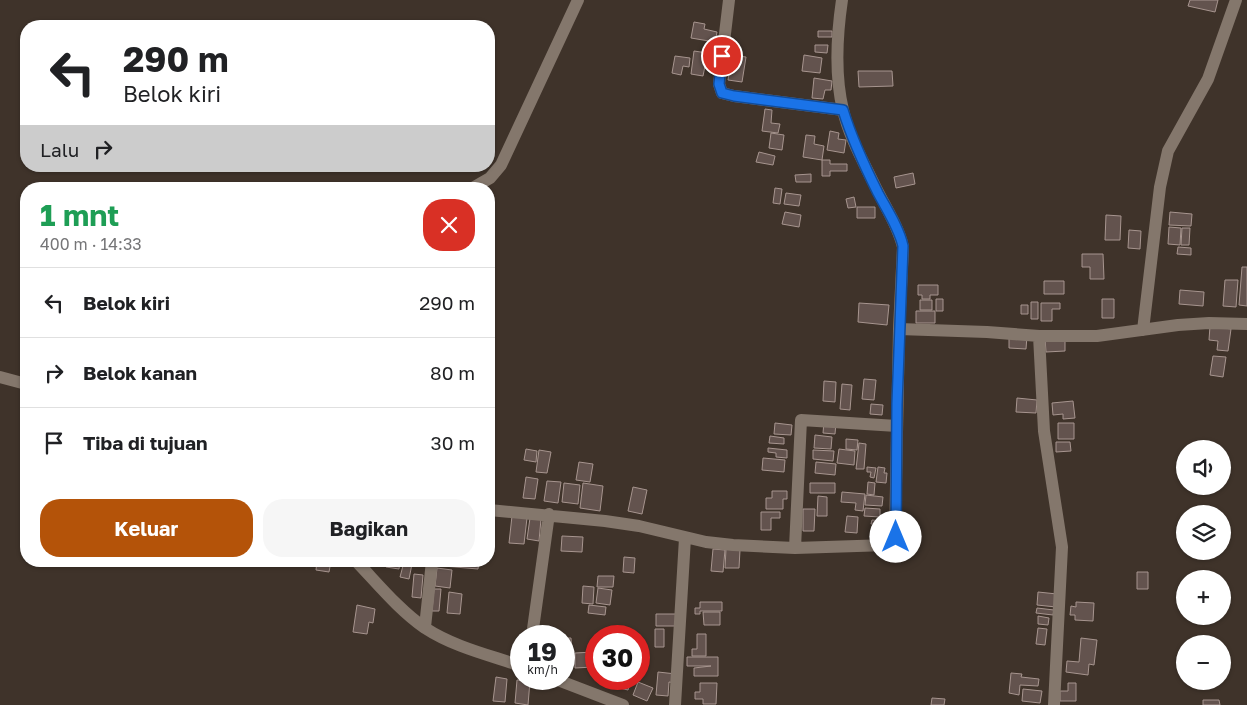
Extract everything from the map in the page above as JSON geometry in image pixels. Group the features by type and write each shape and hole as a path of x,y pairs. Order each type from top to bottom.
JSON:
{"street":[{"path":"483,182 490,178 501,165 578,0"},
{"path":"729,0 719,84 722,93 843,110"},
{"path":"495,510 549,514 639,526 685,538 733,545 795,548 882,547 892,542 896,537 899,329 903,246 901,236 874,185 843,110 838,48 842,0"},
{"path":"1143,330 1160,187 1168,151 1208,79 1236,0"},
{"path":"899,329 1039,336 1097,336 1209,323 1247,324"},
{"path":"1039,336 1040,382 1045,438 1062,547 1054,705"},
{"path":"0,377 20,382"},
{"path":"795,548 801,420 897,426"},
{"path":"534,625 549,514"},
{"path":"676,705 685,538"},
{"path":"362,567 403,609 425,628 456,644 510,662"},
{"path":"425,628 431,567"},
{"path":"575,687 623,705"}],"building":[{"path":"1190,0 1218,0 1215,12 1188,6"},
{"path":"694,22 705,24 704,29 717,32 715,42 691,38"},
{"path":"818,31 832,31 832,37 818,37"},
{"path":"815,45 828,45 827,53 815,52"},
{"path":"694,51 714,54 712,67 705,66 703,76 691,74"},
{"path":"732,55 746,57 742,82 728,80"},
{"path":"804,55 822,58 820,73 802,71"},
{"path":"675,56 690,58 689,67 683,66 681,75 672,73"},
{"path":"858,71 892,71 893,86 859,87"},
{"path":"814,78 832,81 831,90 825,90 823,99 812,98"},
{"path":"765,109 772,110 771,123 780,124 778,133 762,131"},
{"path":"830,131 839,133 838,139 846,140 844,153 827,150"},
{"path":"771,133 784,135 782,150 769,148"},
{"path":"806,135 815,136 814,144 824,146 822,160 803,157"},
{"path":"759,152 775,156 773,165 756,162"},
{"path":"822,160 830,160 830,164 847,164 847,171 830,171 830,176 822,176"},
{"path":"913,173 915,184 896,188 894,177"},
{"path":"811,174 811,182 796,182 795,175"},
{"path":"775,188 782,189 780,204 773,203"},
{"path":"786,193 801,195 799,206 784,204"},
{"path":"854,197 856,207 848,208 846,199"},
{"path":"857,207 875,207 875,218 857,218"},
{"path":"785,212 801,215 799,227 782,224"},
{"path":"1170,212 1192,214 1191,226 1169,225"},
{"path":"1106,215 1121,216 1120,240 1105,240"},
{"path":"1169,227 1181,228 1180,245 1168,244"},
{"path":"1182,228 1190,228 1189,245 1181,245"},
{"path":"1129,230 1141,231 1140,249 1128,248"},
{"path":"1178,247 1191,248 1191,255 1177,254"},
{"path":"1082,254 1103,254 1104,279 1090,279 1090,267 1082,267"},
{"path":"1242,267 1247,267 1247,306 1239,305"},
{"path":"1225,280 1238,280 1236,307 1223,306"},
{"path":"1044,281 1064,281 1064,294 1044,294"},
{"path":"918,285 938,285 938,295 930,295 930,299 922,299 922,295 918,295"},
{"path":"1180,290 1204,292 1203,306 1179,304"},
{"path":"936,299 943,299 943,311 936,311"},
{"path":"1102,299 1114,299 1114,318 1102,318"},
{"path":"920,300 932,300 932,310 920,310"},
{"path":"1031,302 1038,302 1038,319 1031,319"},
{"path":"859,303 889,305 887,325 858,322"},
{"path":"1041,303 1060,303 1060,309 1052,309 1052,321 1041,321"},
{"path":"1021,305 1028,305 1028,314 1021,314"},
{"path":"916,311 935,311 935,323 916,323"},
{"path":"1210,326 1231,329 1228,351 1217,350 1218,341 1209,340"},
{"path":"1009,335 1027,336 1026,349 1009,348"},
{"path":"1045,338 1065,338 1065,351 1046,352"},
{"path":"1213,356 1226,357 1223,377 1210,375"},
{"path":"864,379 876,380 874,400 862,399"},
{"path":"824,381 836,382 835,402 823,401"},
{"path":"842,384 852,385 850,410 840,409"},
{"path":"1017,398 1037,400 1036,413 1016,412"},
{"path":"1073,401 1075,418 1063,419 1063,414 1053,415 1052,403"},
{"path":"871,404 883,405 882,415 870,414"},
{"path":"824,422 836,423 835,434 823,433"},
{"path":"775,423 792,425 791,435 774,434"},
{"path":"1058,423 1074,423 1074,439 1058,439"},
{"path":"815,435 832,437 831,449 814,448"},
{"path":"770,436 784,438 784,444 769,443"},
{"path":"846,439 858,440 857,450 846,449"},
{"path":"1056,442 1070,442 1071,451 1056,452"},
{"path":"859,443 866,444 864,469 856,469"},
{"path":"768,448 787,450 787,458 776,457 776,453 768,452"},
{"path":"526,449 537,451 536,462 524,460"},
{"path":"839,449 855,451 854,465 837,463"},
{"path":"539,450 551,452 547,473 536,472"},
{"path":"813,450 834,451 833,461 813,459"},
{"path":"763,458 785,460 784,472 762,470"},
{"path":"579,462 593,464 590,482 576,480"},
{"path":"816,462 836,464 835,475 815,473"},
{"path":"867,467 876,468 874,478 870,477 871,472 867,472"},
{"path":"878,467 885,468 884,473 887,473 886,483 876,482"},
{"path":"526,477 538,479 535,499 523,498"},
{"path":"547,481 561,482 558,503 544,501"},
{"path":"868,482 875,483 874,495 867,494"},
{"path":"564,483 580,485 578,504 562,502"},
{"path":"583,483 603,486 600,511 580,508"},
{"path":"810,483 835,483 835,493 810,493"},
{"path":"633,487 647,490 642,514 628,511"},
{"path":"772,491 787,491 787,499 783,499 783,509 766,509 766,498 772,498"},
{"path":"842,492 865,494 863,511 855,510 856,503 841,502"},
{"path":"866,495 883,497 882,506 865,505"},
{"path":"818,496 827,497 827,516 817,516"},
{"path":"865,508 880,509 880,517 864,516"},
{"path":"803,509 815,509 814,531 803,531"},
{"path":"761,512 780,512 780,518 771,518 771,530 761,530"},
{"path":"512,516 527,518 524,544 509,543"},
{"path":"847,516 858,517 857,533 845,532"},
{"path":"530,518 541,519 539,541 527,539"},
{"path":"872,520 884,521 883,534 877,534 878,524 871,524"},
{"path":"562,536 583,537 582,552 561,551"},
{"path":"713,549 725,550 723,572 711,571"},
{"path":"726,549 740,550 739,568 725,568"},
{"path":"624,557 635,558 634,573 623,572"},
{"path":"316,567 330,567 329,572 316,570"},
{"path":"403,567 411,567 409,579 400,577"},
{"path":"455,567 478,567 478,569"},
{"path":"437,568 452,570 450,588 435,586"},
{"path":"1137,572 1148,572 1148,589 1137,589"},
{"path":"414,574 423,575 421,598 412,597"},
{"path":"598,576 614,576 613,587 597,587"},
{"path":"583,586 594,587 593,604 582,603"},
{"path":"598,588 612,590 610,605 596,603"},
{"path":"434,589 441,589 439,611 432,611"},
{"path":"449,592 462,594 460,614 447,613"},
{"path":"1038,592 1057,594 1056,607 1037,605"},
{"path":"700,602 722,602 722,611 700,611 700,614 695,614 695,608 700,608"},
{"path":"1076,602 1094,603 1093,621 1075,620 1075,615 1070,615 1071,606 1076,607"},
{"path":"357,605 375,609 373,623 369,622 367,634 353,632"},
{"path":"589,605 606,607 605,615 588,613"},
{"path":"1037,608 1054,610 1053,615 1036,613"},
{"path":"703,612 720,612 720,625 704,625"},
{"path":"656,614 676,614 676,626 656,626"},
{"path":"1038,616 1049,618 1048,625 1038,624"},
{"path":"1038,628 1047,629 1045,645 1036,644"},
{"path":"655,629 664,629 664,647 655,647"},
{"path":"697,634 706,634 706,656 692,656 692,649 697,649"},
{"path":"1081,638 1097,640 1094,665 1089,664 1088,675 1066,672 1067,661 1079,662"},
{"path":"585,652 585,667 575,668 575,653"},
{"path":"687,657 718,657 718,676 694,676 694,668 711,666 687,666"},
{"path":"658,672 676,674 676,683 669,682 668,696 656,695"},
{"path":"1011,673 1022,674 1021,677 1039,679 1038,686 1020,685 1019,695 1009,693"},
{"path":"496,677 507,679 505,702 493,701"},
{"path":"700,683 717,683 716,704 703,704 703,699 695,699 695,692 700,692"},
{"path":"1068,683 1076,683 1076,701 1060,701 1060,691 1068,691"},
{"path":"650,687 653,688 647,701 633,695 635,690 650,690"},
{"path":"1023,689 1042,691 1040,703 1022,701"},
{"path":"516,690 529,690 528,705 515,703"},
{"path":"932,698 945,699 944,705 931,705"},
{"path":"1203,700 1219,700 1220,705 1203,705"}],"route":[{"path":"722,56 719,88 722,93 843,110 874,185 901,236 903,246 897,404 896,537"}]}
